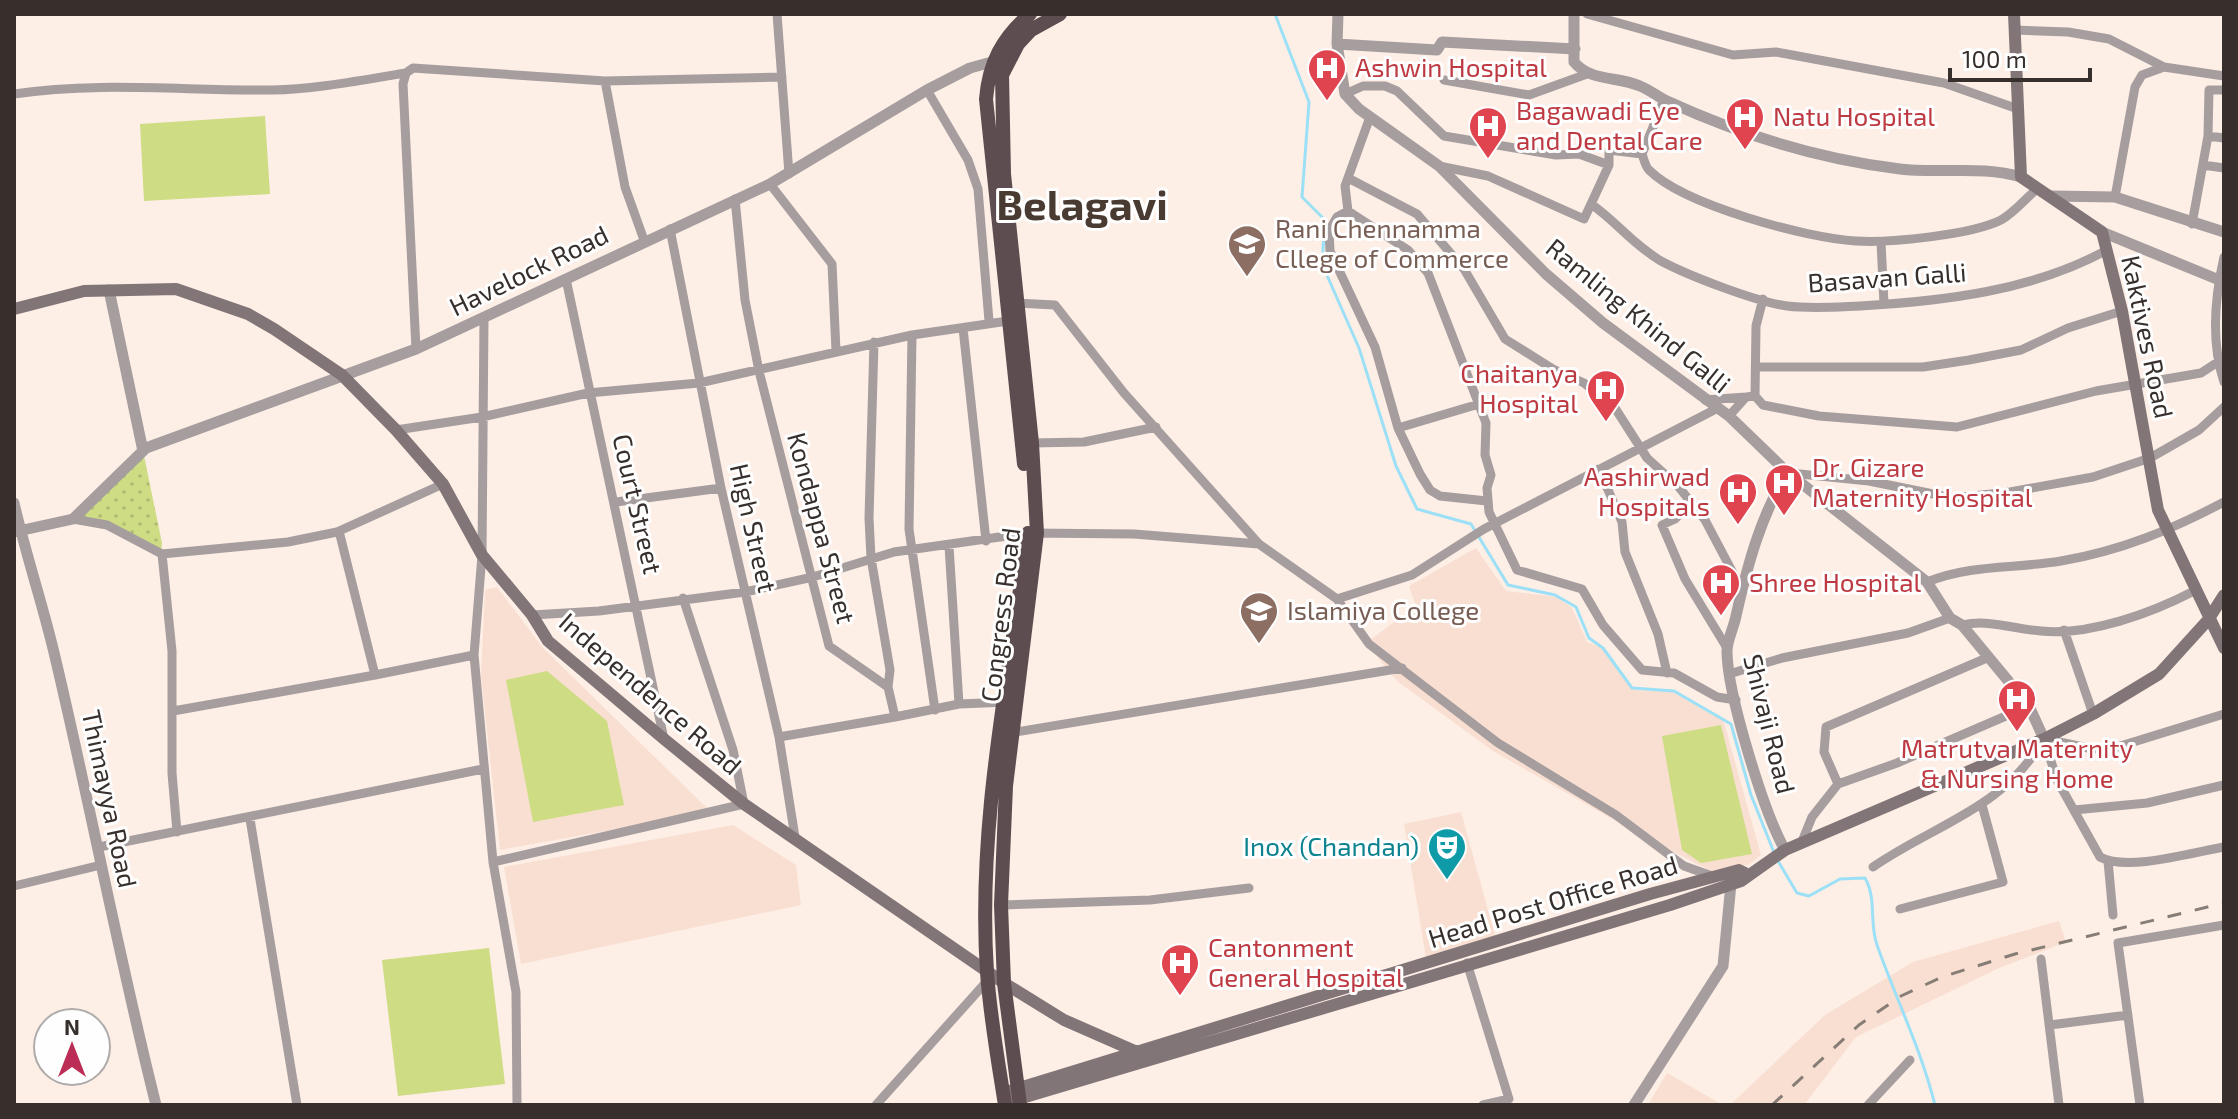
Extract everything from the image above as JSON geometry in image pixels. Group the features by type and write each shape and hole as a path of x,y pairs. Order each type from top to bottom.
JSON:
{"highway":[{"name":"Congress Road","path":"1009,1100 988,976 989,858 1033,533 1032,443 986,99 1006,37 1030,14"},
{"path":"1000,59 1031,30 1060,14"},
{"name":"Congress Road","path":"1011,303 1008,321 1033,533"},
{"name":"Congress Road","path":"1005,733 1001,905 1009,1100"}],"main road":[{"path":"2014,14 2021,177"},
{"name":"Kaktives Road","path":"2021,177 2102,232 2122,311 2158,510 2194,591 2224,648"},
{"name":"Independence Road","path":"14,309 84,291 176,289 224,305 274,329 342,375 396,430 443,484 482,555 532,615 548,641 664,739 744,804 795,837 988,976 1064,1020 1137,1052"},
{"name":"Head Post Office Road","path":"1009,1100 1137,1052 1159,1052 1731,884 1801,844 2044,739 2093,714 2159,674 2208,620 2224,595"},
{"name":"Head Post Office Road","path":"1009,1100 1715,877 1739,870 1749,875"}],"street":[{"path":"777,14 789,174"},
{"path":"1338,14 1337,44 1345,94 1363,86 1385,86 1397,91 1444,136 1556,155 1579,154 1609,165"},
{"path":"1574,14 1574,62 1587,74"},
{"path":"1587,14 1733,55 1776,52 1944,83 2018,109"},
{"path":"2015,30 2068,32 2109,39 2164,67 2224,76"},
{"path":"1337,44 1437,50 1442,42 1575,49"},
{"name":"Havelock Road","path":"73,519 143,451 174,435 416,349 644,240 770,184 927,90 1000,59"},
{"path":"2115,197 2135,87 2142,75 2164,67"},
{"path":"14,94 123,85 309,88 406,73 413,68 605,81 782,77"},
{"path":"406,73 403,84 416,349"},
{"path":"1444,80 1529,95 1587,74 1629,82 1664,100 1787,147 1903,170 1965,169 2021,177"},
{"path":"605,81 625,187 644,240"},
{"path":"927,90 968,160 978,189 989,321"},
{"path":"2192,224 2208,136 2209,90 2224,90"},
{"name":"Ramling Khind Galli","path":"1345,94 1370,117 1439,166 1546,274 1704,400 1729,416 1787,472 1927,582 1950,618"},
{"path":"1664,100 1642,154 1647,169 1678,190 1726,211 1852,241 1881,242 1982,226 2002,219 2038,188"},
{"path":"1348,211 1348,178 1370,117"},
{"path":"2208,136 2224,138"},
{"path":"1439,166 1488,176 1584,219 1609,165 1609,150 1642,154"},
{"path":"2203,165 2224,168"},
{"path":"1348,178 1417,214 1464,269 1505,339 1553,369 1584,383 1615,408 1640,447 1705,520 1742,590"},
{"path":"770,184 832,264 836,351"},
{"path":"2050,196 2115,197 2224,232"},
{"name":"Kondappa Street","path":"735,199 745,300 759,371 829,646 888,687"},
{"name":"Basavan Galli","path":"1591,204 1611,218 1618,231 1661,261 1786,306 1884,304 1972,297 2078,266 2107,250"},
{"path":"1348,211 1408,250 1428,273 1486,423 1485,455 1491,475 1487,501 1517,570 1582,589 1603,625 1642,670 1674,673 1717,697 1736,700"},
{"path":"1348,211 1337,217 1329,231 1330,251 1375,347 1398,428 1430,490 1440,496 1487,501"},
{"name":"High Street","path":"670,229 721,488 779,737 795,837"},
{"path":"2102,232 2221,281"},
{"path":"1881,242 1884,304"},
{"path":"2224,257 2221,281 2224,382"},
{"name":"Court Street","path":"566,279 588,393 616,502 664,739"},
{"path":"109,290 143,451"},
{"path":"1729,416 1750,397 1757,367 1756,326 1763,299"},
{"path":"1011,303 1055,305 1124,393 1259,544 1337,599 1369,644 1498,743 1616,815 1684,866 1731,884 1723,966 1634,1105"},
{"path":"1757,367 1923,367 1969,360 2021,350 2068,328 2122,311"},
{"path":"484,318 482,555 474,655 493,862 516,992 517,1105"},
{"path":"396,430 482,417 588,393 699,383 874,342 989,321 1008,321"},
{"path":"963,328 986,541"},
{"path":"912,335 910,551 935,710"},
{"path":"874,342 871,558 890,670 888,687 895,717"},
{"path":"1704,400 1750,397 1763,405 1819,416 1957,427 2096,391 2201,373 2221,359"},
{"path":"1398,428 1479,404"},
{"path":"1787,472 1869,481 1953,498 2010,492 2093,477 2150,458 2199,430 2224,407"},
{"path":"1337,599 1412,575 1484,529 1716,409"},
{"path":"1032,443 1084,442 1156,427"},
{"path":"1599,469 1622,522 1625,552 1658,634 1667,673"},
{"name":"Shivaji Road","path":"1782,853 1729,674 1727,648 1763,514 1787,472"},
{"path":"17,532 73,519 107,525 162,554 288,542 339,531 443,484"},
{"path":"616,502 721,488"},
{"path":"1927,582 1959,569 2019,567 2102,553 2167,533 2224,502"},
{"name":"Thimayya Road","path":"14,503 17,532 55,656 99,847 115,943 156,1105"},
{"path":"1691,503 1675,519 1662,525 1685,579 1727,648"},
{"path":"339,531 375,675"},
{"path":"532,615 599,611 637,603 745,592 813,577 871,558 1033,533 1134,534 1259,544"},
{"path":"949,546 959,704"},
{"path":"162,554 172,651 172,773 177,832"},
{"path":"1962,625 1981,621 2041,631 2064,630 2125,621 2194,591"},
{"path":"493,862 744,804 733,750 683,598"},
{"path":"1729,674 1782,658 1908,633 1950,618 1962,625 2029,706 2057,780 2088,838 2108,861 2113,915"},
{"path":"2064,630 2093,714"},
{"path":"173,711 474,655"},
{"path":"1838,784 1824,752 1826,727 1989,657"},
{"path":"1005,733 1402,668"},
{"path":"779,737 959,704 1010,702"},
{"path":"1801,844 1812,817 1838,784 1897,763 2029,706"},
{"path":"2044,739 2093,749 2114,748 2224,714"},
{"path":"1873,867 1982,805 2030,763 2044,739"},
{"path":"99,847 250,819 483,769"},
{"path":"2074,810 2147,803 2224,785"},
{"path":"1900,909 2003,882 1982,805"},
{"path":"250,819 297,1105"},
{"path":"2108,861 2150,860 2224,847"},
{"path":"14,886 101,865"},
{"path":"1001,905 1150,900 1249,888"},
{"path":"2140,1105 2118,943 2224,925"},
{"path":"2041,959 2059,1105"},
{"path":"1467,963 1509,1102 1483,1105"},
{"path":"876,1105 988,976"},
{"path":"2050,1025 2128,1015"},
{"path":"1868,1105 1910,1060"}],"shaded area":[{"path":"1476,548 1506,591 1557,597 1572,608 1587,642 1605,649 1634,690 1677,692 1723,719 1761,855 1748,865 1713,872 1642,836 1493,751 1397,681 1366,643 1416,606 1409,586"},
{"path":"497,587 543,648 711,812 500,850 481,676 485,590"},
{"name":"Inox (Chandan)","path":"1461,812 1496,939 1426,958 1404,824"},
{"path":"733,825 796,865 801,905 521,964 504,867"},
{"path":"2059,921 2066,942 1997,969 1856,1037 1804,1105 1730,1105 1825,1015 1913,962"},
{"path":"1667,1073 1723,1105 1648,1105"}],"green space":[{"path":"265,116 270,194 144,201 140,124"},
{"path":"143,451 162,543 161,553 137,538 73,519"},
{"path":"547,671 607,721 624,805 533,822 506,680"},
{"path":"1721,725 1752,854 1701,863 1682,850 1662,736"},
{"path":"489,948 505,1084 398,1096 382,960"}],"waterway":[{"path":"1275,14 1309,102 1302,197 1325,220 1322,264 1359,348 1396,466 1417,509 1471,524 1508,585 1555,595 1576,607 1589,638 1603,648 1632,688 1674,691 1731,724 1751,795 1775,855"},
{"path":"1778,861 1797,893 1809,896 1840,879 1865,878 1871,894 1877,945 1916,1044 1935,1105"}],"railway":[{"path":"1772,1105 1859,1025 1901,996 1942,977 2015,954 2224,903"}],"place":[{"name":"Ashwin Hospital","path":"1327,102"},
{"name":"Natu Hospital","path":"1745,151"},
{"name":"Bagawadi Eye and Dental Care","path":"1488,160"},
{"name":"Rani Chennamma Cllege of Commerce","path":"1247,278"},
{"name":"Chaitanya Hospital","path":"1606,423"},
{"name":"Dr. Gizare Maternity Hospital","path":"1784,517"},
{"name":"Aashirwad Hospitals","path":"1738,526"},
{"name":"Shree Hospital","path":"1721,617"},
{"name":"Islamiya College","path":"1259,645"},
{"name":"Matrutva Maternity & Nursing Home","path":"2017,733"},
{"name":"Inox (Chandan)","path":"1447,881"},
{"name":"Cantonment General Hospital","path":"1180,997"}],"district":[{"name":"Belagavi","path":"1082,205"}]}
